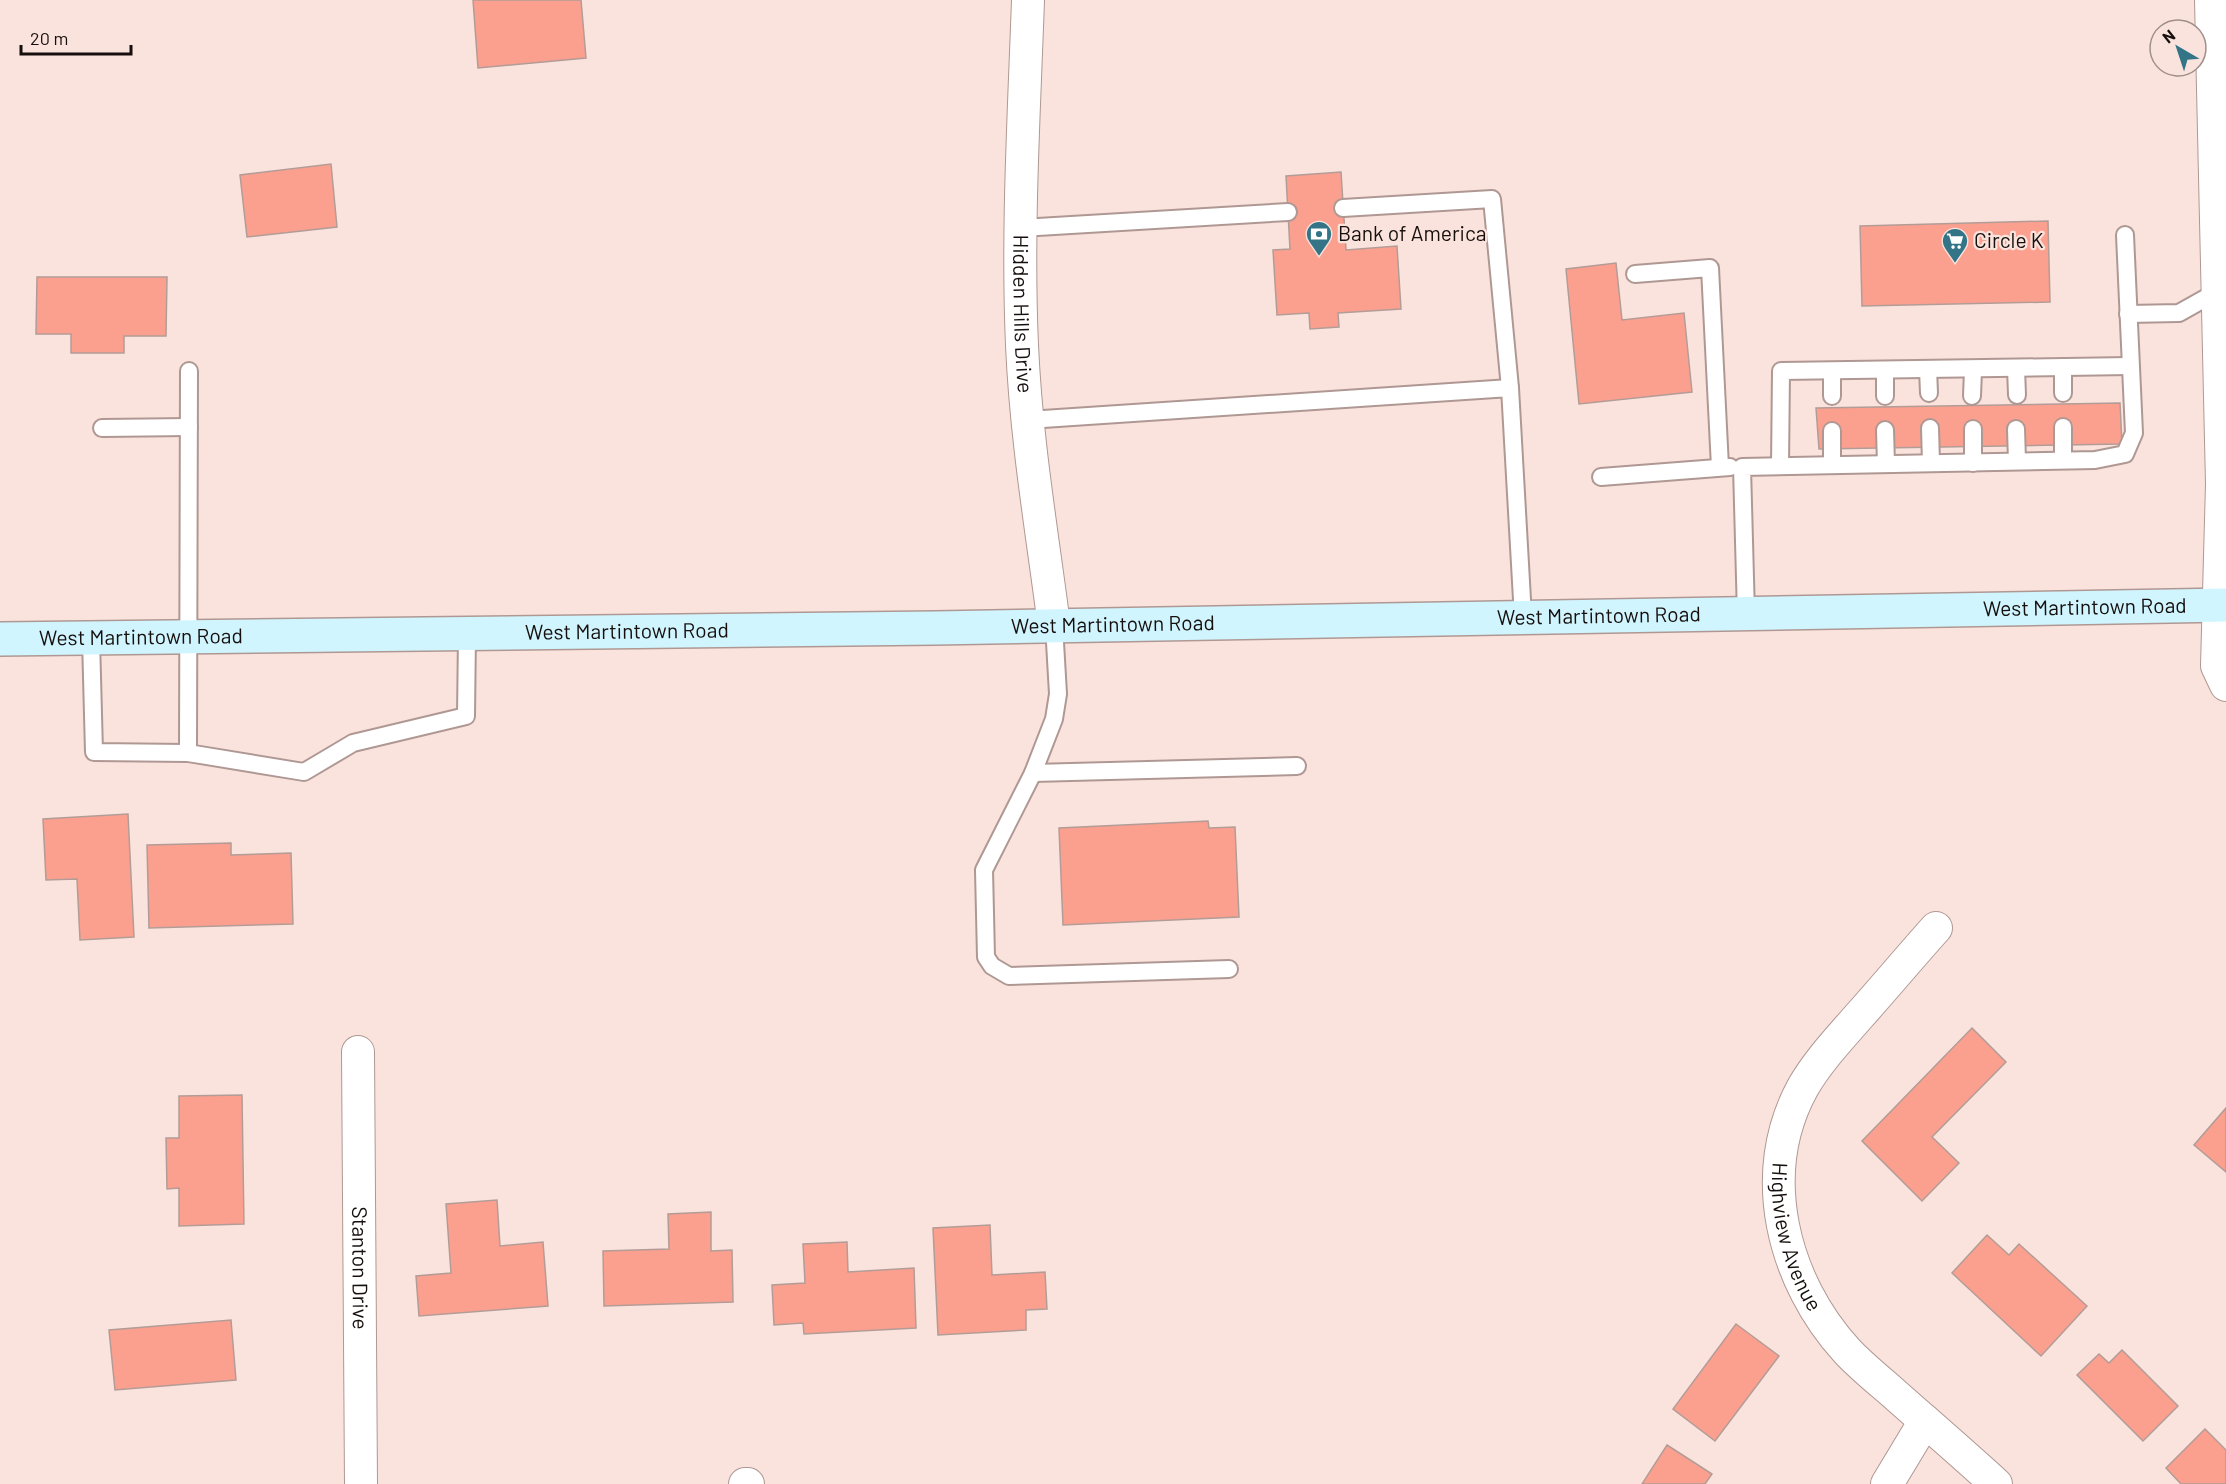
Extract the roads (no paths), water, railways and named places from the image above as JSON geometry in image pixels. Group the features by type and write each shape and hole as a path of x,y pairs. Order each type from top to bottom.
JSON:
{"main road":[{"name":"West Martintown Road","path":"0,639 1746,615 2221,605"}],"street":[{"name":"Hidden Hills Drive","path":"1028,0 1021,228 1022,348 1028,420 1054,625"},
{"path":"2216,6 2222,289 2221,605 2217,666 2226,685"},
{"name":"Highview Avenue","path":"1936,928 1818,1063 1802,1089 1790,1118 1778,1180 1779,1211 1785,1243 1796,1272 1824,1322 1848,1352 1996,1484"},
{"name":"Stanton Drive","path":"358,1052 361,1484"},
{"path":"1887,1484 1925,1421"}],"lane":[{"path":"1343,208 1492,199 1510,388 1522,617"},
{"path":"1021,228 1288,212"},
{"path":"1601,477 1720,467 2095,460 2125,454 2134,433 2125,235"},
{"path":"1635,274 1710,268 1720,467"},
{"path":"2128,314 2179,313 2222,289"},
{"path":"1780,466 1781,371 2130,366"},
{"path":"2063,367 2063,393"},
{"path":"2016,368 2017,394"},
{"path":"1928,369 1929,393"},
{"path":"188,753 189,370"},
{"path":"1885,370 1885,396"},
{"path":"1972,396 1973,370"},
{"path":"1832,371 1832,396"},
{"path":"1028,420 1510,388"},
{"path":"102,428 189,427"},
{"path":"2063,427 2063,460"},
{"path":"1930,428 1931,463"},
{"path":"1972,429 1973,463"},
{"path":"2016,429 2017,461"},
{"path":"1885,430 1886,464"},
{"path":"1832,431 1832,465"},
{"path":"1742,467 1746,615"},
{"path":"1054,625 1058,694 1054,719 1033,772 984,870 986,957 992,966 1009,976 1229,969"},
{"path":"91,639 94,752 188,753 304,772 353,743 466,716 467,634"},
{"path":"1033,772 1297,766"}],"place":[{"name":"Bank of America","path":"1319,257"},
{"name":"Circle K","path":"1955,264"}]}
